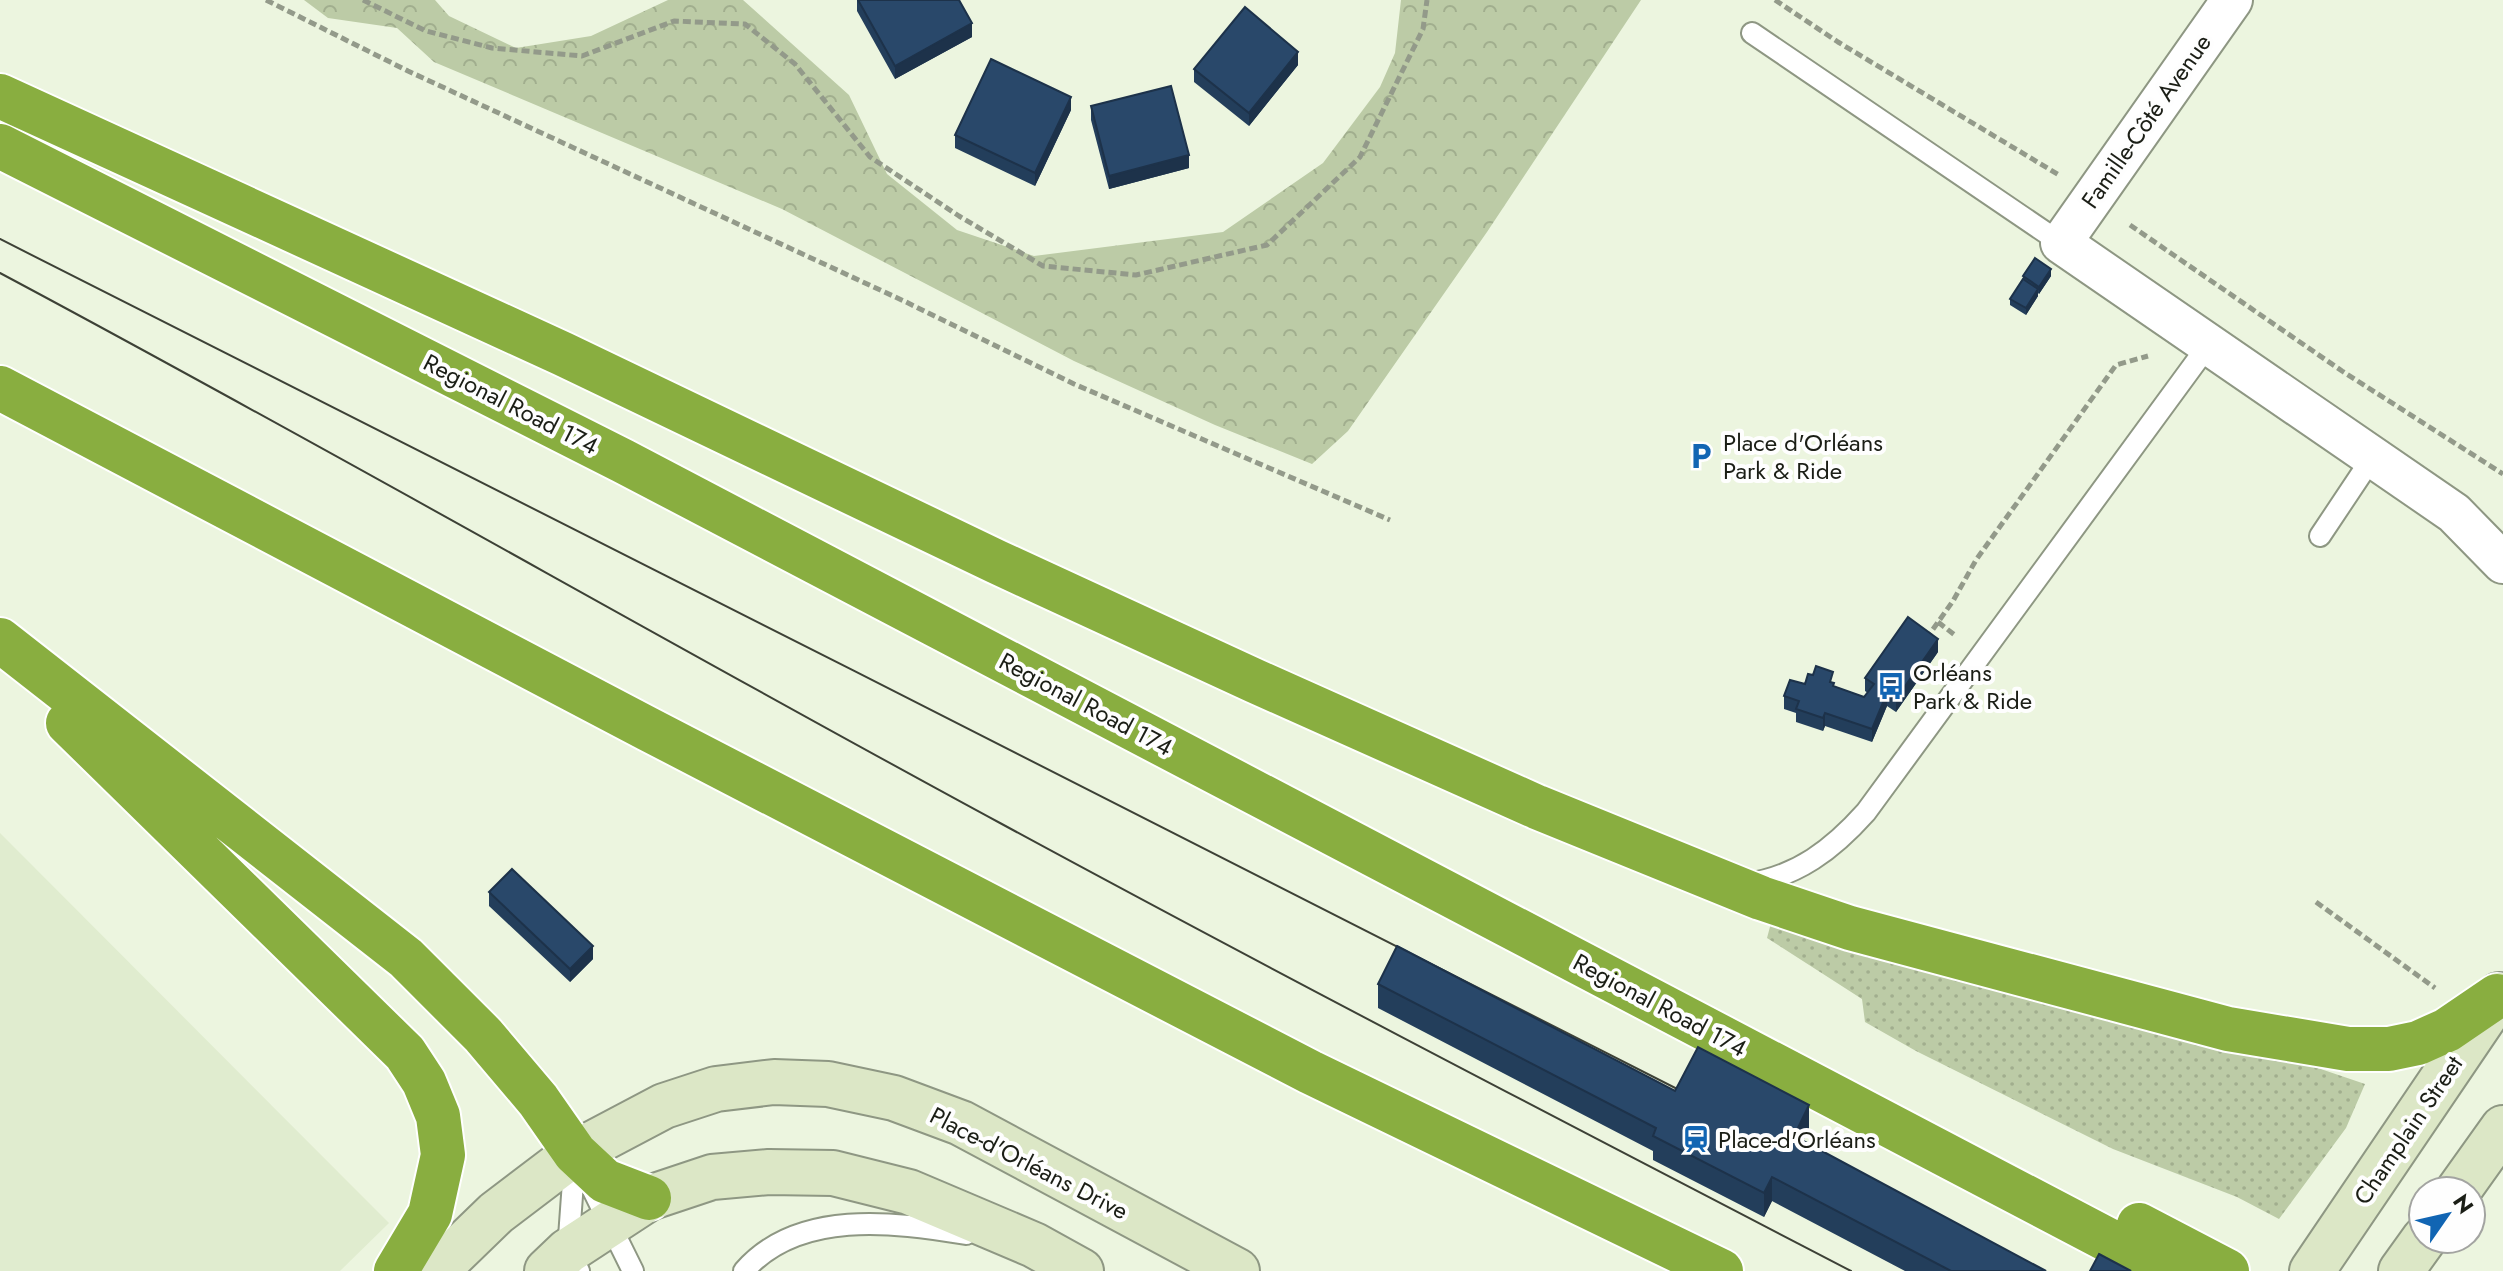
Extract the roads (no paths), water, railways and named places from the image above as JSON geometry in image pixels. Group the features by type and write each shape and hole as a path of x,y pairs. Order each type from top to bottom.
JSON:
{"highway":[{"path":"0,96 563,354 997,562 1255,681 1537,807 1726,885 1850,928 2026,977 2228,1029 2348,1049 2389,1049 2418,1043 2447,1030 2500,992"},
{"name":"Regional Road 174","path":"0,146 623,461 2167,1271"},
{"path":"0,388 1310,1072 1721,1271"},
{"path":"623,461 859,564 2227,1271"},
{"path":"0,640 406,958 483,1035 538,1100 575,1153 605,1181 649,1198"},
{"path":"0,657 405,1053 424,1082 438,1116 443,1155 430,1214 396,1271"}],"main road":[{"name":"Champlain Street","path":"2312,1271 2500,992"},
{"name":"Place-d'Orléans Drive","path":"436,1271 496,1213 575,1153 664,1106 716,1089 774,1082 828,1084 894,1098 961,1123 1237,1271"},
{"path":"2469,1175 2503,1128"},
{"path":"565,1264 609,1224 649,1198 712,1177 769,1172 833,1173 909,1192 1034,1245 1081,1271"}],"street":[{"name":"Famille-Côté Avenue","path":"2061,243 2232,0"},
{"path":"2061,243 2454,513 2503,563"},
{"path":"2454,513 2503,527"}],"lane":[{"path":"1752,33 2061,243"},
{"path":"1726,885 1766,881 1786,875 1808,863 1848,832 1866,812 2209,344"},
{"path":"2320,536 2372,458"},
{"path":"575,1153 633,1271"},
{"path":"565,1264 575,1153"},
{"path":"744,1271 762,1254 803,1234 873,1223 1034,1245"}],"tram line":[{"path":"0,239 1695,1098"},
{"path":"0,273 1106,880 1851,1271"}],"place":[{"name":"Place d'Orléans Park & Ride","path":"1701,456"},
{"name":"Orléans Park & Ride","path":"1891,686"},
{"name":"Place-d'Orléans","path":"1696,1139"}]}
